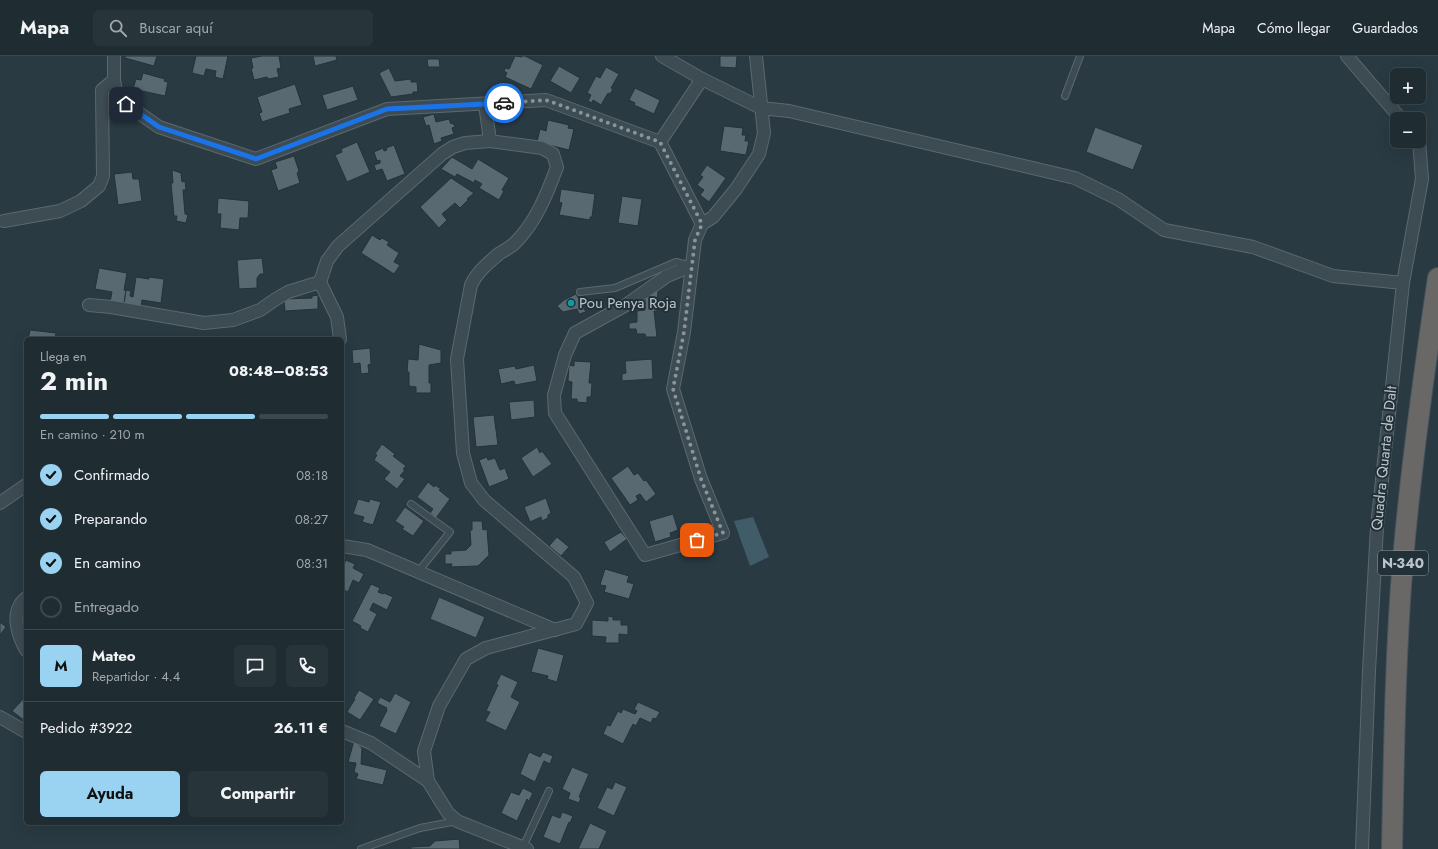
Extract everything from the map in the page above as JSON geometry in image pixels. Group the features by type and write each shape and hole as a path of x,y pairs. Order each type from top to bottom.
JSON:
{"highway":[{"name":"N-340","path":"1392,849 1396,671 1403,560 1417,423 1438,278"}],"street":[{"path":"114,56 114,80 116,92 126,104 159,127 256,159 387,109 546,100 660,142 702,224"},
{"path":"662,56 702,79 761,108 789,111 1075,178 1118,199 1164,230 1253,247 1333,276 1403,283"},
{"path":"691,266 667,276 626,304 575,333 565,356 554,395 555,413 645,555 723,533 701,479 673,389 684,332 695,240 702,224 713,217 736,189 759,154 764,133 756,56"},
{"path":"1347,56 1395,112"},
{"path":"660,142 702,79"},
{"path":"4,221 60,210 81,201 99,186 103,176 102,90 114,80"},
{"path":"485,104 490,141"},
{"path":"340,337 337,317 320,282 327,261 338,246 442,154 453,147 465,143 490,141 542,148 553,154 557,167 544,200 526,232 514,244 500,253 475,276 471,285 457,359 463,453 471,482 484,500 574,577 586,604 576,624 486,648 466,659 439,706 424,751 428,781"},
{"name":"Quadra Quarta de Dalt","path":"1362,849 1369,671 1377,527 1403,283 1422,179 1420,148"},
{"path":"89,305 111,307 204,322 234,320 260,310 288,292 320,282"},
{"path":"0,504 24,486"},
{"path":"344,546 367,550 555,630"},
{"path":"24,600 19,605 16,618 24,646"},
{"path":"0,717 24,731"},
{"path":"344,732 371,743 428,781 448,813 457,821 525,848"}],"lane":[{"path":"1065,96 1080,56"},
{"path":"580,292 615,288 676,262 691,266"},
{"path":"411,504 450,532 418,572"},
{"path":"525,848 549,791"},
{"path":"360,849 370,847 420,828 457,821"}],"water":[{"path":"753,517 769,557 750,566 734,521"}],"building":[{"path":"125,56 157,56 154,66 125,58"},
{"path":"196,56 228,56 223,79 215,77 216,71 206,69 204,76 192,73"},
{"path":"262,56 279,56 281,68 277,69 279,77 268,79 267,77 254,80 251,68 253,68 251,58"},
{"path":"313,56 336,56 337,60 315,66"},
{"path":"515,56 525,56 543,65 531,89 505,77 507,73 504,71 505,68 509,69"},
{"path":"720,56 737,56 736,68 720,67"},
{"path":"427,59 439,59 440,67 428,67"},
{"path":"559,66 580,78 571,93 550,81"},
{"path":"606,67 619,74 611,88 613,89 610,94 608,93 601,105 593,100 592,103 588,101 591,95 587,93 596,76 600,78"},
{"path":"389,68 395,81 411,79 411,82 417,82 418,92 391,97 379,73"},
{"path":"143,73 165,79 164,81 168,82 165,96 133,89 136,79 141,80"},
{"path":"295,84 302,105 289,109 290,113 262,122 259,113 262,112 257,97"},
{"path":"353,86 358,100 327,110 322,95"},
{"path":"635,88 660,100 654,114 634,105 635,103 629,100"},
{"path":"434,114 436,122 449,119 451,124 453,123 455,127 452,128 454,134 441,138 442,141 434,144 429,125 426,126 423,117"},
{"path":"548,120 569,125 568,128 574,129 569,150 537,142 540,129 546,131"},
{"path":"724,126 743,128 742,135 746,135 745,141 749,141 746,155 720,151"},
{"path":"1095,127 1143,145 1133,170 1086,152"},
{"path":"357,142 370,172 347,182 335,155 342,152 341,149"},
{"path":"394,145 405,174 387,181 382,169 376,171 374,165 380,163 380,160 377,161 374,152 383,148 384,151 387,150 386,148"},
{"path":"294,156 299,171 297,173 300,183 278,191 271,170 277,168 275,162"},
{"path":"452,157 472,169 478,159 509,178 502,190 504,191 499,200 479,188 482,184 475,180 474,183 457,174 455,177 441,169"},
{"path":"707,165 726,178 709,202 700,195 704,190 697,185 703,177 700,175"},
{"path":"172,170 181,173 182,182 185,181 186,190 183,190 185,214 188,215 186,223 176,221 177,216 174,216 171,183 173,183"},
{"path":"132,172 133,179 139,179 142,201 118,205 114,174"},
{"path":"451,178 474,193 460,208 455,203 442,214 447,220 439,228 420,207"},
{"path":"561,189 595,194 592,217 590,217 590,220 559,215 562,203 559,202"},
{"path":"622,196 642,199 638,226 618,223"},
{"path":"218,198 249,201 248,218 240,218 239,230 220,228 221,214 217,214"},
{"path":"372,235 380,240 382,238 389,242 387,245 399,253 394,262 400,265 394,274 361,253"},
{"path":"262,258 264,274 260,274 257,278 257,288 239,289 237,260"},
{"path":"99,268 127,273 124,290 126,290 124,304 110,302 112,292 95,289"},
{"path":"136,277 164,279 161,303 142,300 141,307 124,304 126,290 131,291 130,296 133,297"},
{"path":"658,288 657,311 654,311 657,337 646,337 645,334 637,334 636,329 629,329 629,323 637,322 637,311 645,310 645,294"},
{"name":"Pou Penya Roja","path":"576,294 586,312 579,314 577,309 563,312 557,306 564,300"},
{"path":"318,295 318,309 285,311 284,299 312,298 312,296"},
{"path":"30,330 56,333 55,337 28,337"},
{"path":"419,344 441,350 441,363 429,365 429,383 431,383 431,393 416,393 416,387 409,386 409,372 407,372 408,359 418,360"},
{"path":"370,348 371,364 368,365 369,373 361,374 360,363 353,364 352,350"},
{"path":"652,359 653,379 622,381 622,374 626,373 625,361"},
{"path":"574,361 591,362 589,383 592,383 591,397 587,397 587,403 577,402 577,399 571,399 572,382 568,381 569,365 574,366"},
{"path":"534,365 537,381 515,385 514,381 501,384 498,369 515,366 516,369"},
{"path":"534,400 535,417 511,420 509,402"},
{"path":"494,415 498,445 476,447 473,417"},
{"path":"382,444 395,454 393,456 406,466 403,469 405,470 400,476 405,479 397,489 384,479 390,472 374,460 377,455 375,454"},
{"path":"537,447 540,453 542,451 552,464 533,477 521,458"},
{"path":"487,457 488,460 495,458 500,470 505,468 509,479 489,487 479,460"},
{"path":"628,466 634,475 638,473 644,481 646,480 656,494 646,502 640,494 636,496 638,500 630,505 611,478"},
{"path":"428,482 434,487 435,485 441,489 439,490 450,499 436,518 430,513 433,509 417,497"},
{"path":"546,498 551,513 548,515 548,518 542,521 541,517 530,522 524,507"},
{"path":"358,499 369,502 370,499 381,502 373,525 362,522 364,517 353,514"},
{"path":"405,507 424,521 413,536 402,529 404,527 395,521"},
{"path":"673,514 678,530 670,533 671,537 655,542 649,521"},
{"path":"472,521 482,521 483,530 487,529 489,555 478,566 451,567 452,564 445,564 445,554 451,554 451,551 466,550 471,545 470,530 472,530"},
{"path":"621,532 627,539 610,552 604,542"},
{"path":"557,537 569,547 561,556 549,546"},
{"path":"346,560 355,564 353,568 364,574 359,583 353,580 348,592 344,590 344,564"},
{"path":"605,569 629,576 627,582 634,584 629,599 604,592 606,586 600,585"},
{"path":"371,584 380,588 378,592 393,597 387,610 373,603 370,610 377,614 368,632 360,628 361,626 352,621"},
{"path":"439,597 485,617 476,638 430,619"},
{"path":"608,616 613,617 613,620 621,620 621,625 628,625 628,635 619,634 619,643 605,643 606,637 592,636 592,620 608,621"},
{"path":"0,622 6,627 0,635"},
{"path":"538,648 564,655 557,682 547,679 548,676 531,672"},
{"path":"501,674 518,682 511,697 520,702 506,731 485,721 490,712 486,711 498,685 496,684"},
{"path":"359,690 374,699 360,720 347,712"},
{"path":"395,693 411,702 396,734 379,726 387,708 377,703 380,697 390,702"},
{"path":"24,698 24,720 12,711"},
{"path":"638,702 660,712 656,719 653,718 651,723 640,718 636,726 633,724 623,744 603,734 607,725 610,726 618,711 621,713 623,709 635,714 637,711 634,709"},
{"path":"354,741 362,748 361,764 387,770 383,785 356,779 358,774 354,772 356,763 348,762"},
{"path":"529,752 540,757 543,752 553,756 550,764 544,761 535,782 520,774"},
{"path":"572,767 589,774 579,797 581,797 579,803 568,799 570,793 562,789"},
{"path":"615,782 627,787 614,816 597,808 607,787 612,789"},
{"path":"523,788 533,793 529,801 527,799 517,821 501,813 511,792 519,795"},
{"path":"562,812 573,816 560,844 543,837 552,815 560,818"},
{"path":"590,823 607,831 599,849 578,849"},
{"path":"459,839 460,849 411,849 411,847 430,846 435,841"}],"way so far":[{"path":"504,103 546,100 660,142 702,224 695,240 684,332 673,389 701,479 723,533 697,540"}],"place":[{"name":"Pou Penya Roja","path":"571,303"}],"route":[{"path":"126,104 159,127 256,159 387,109 504,103"}]}
